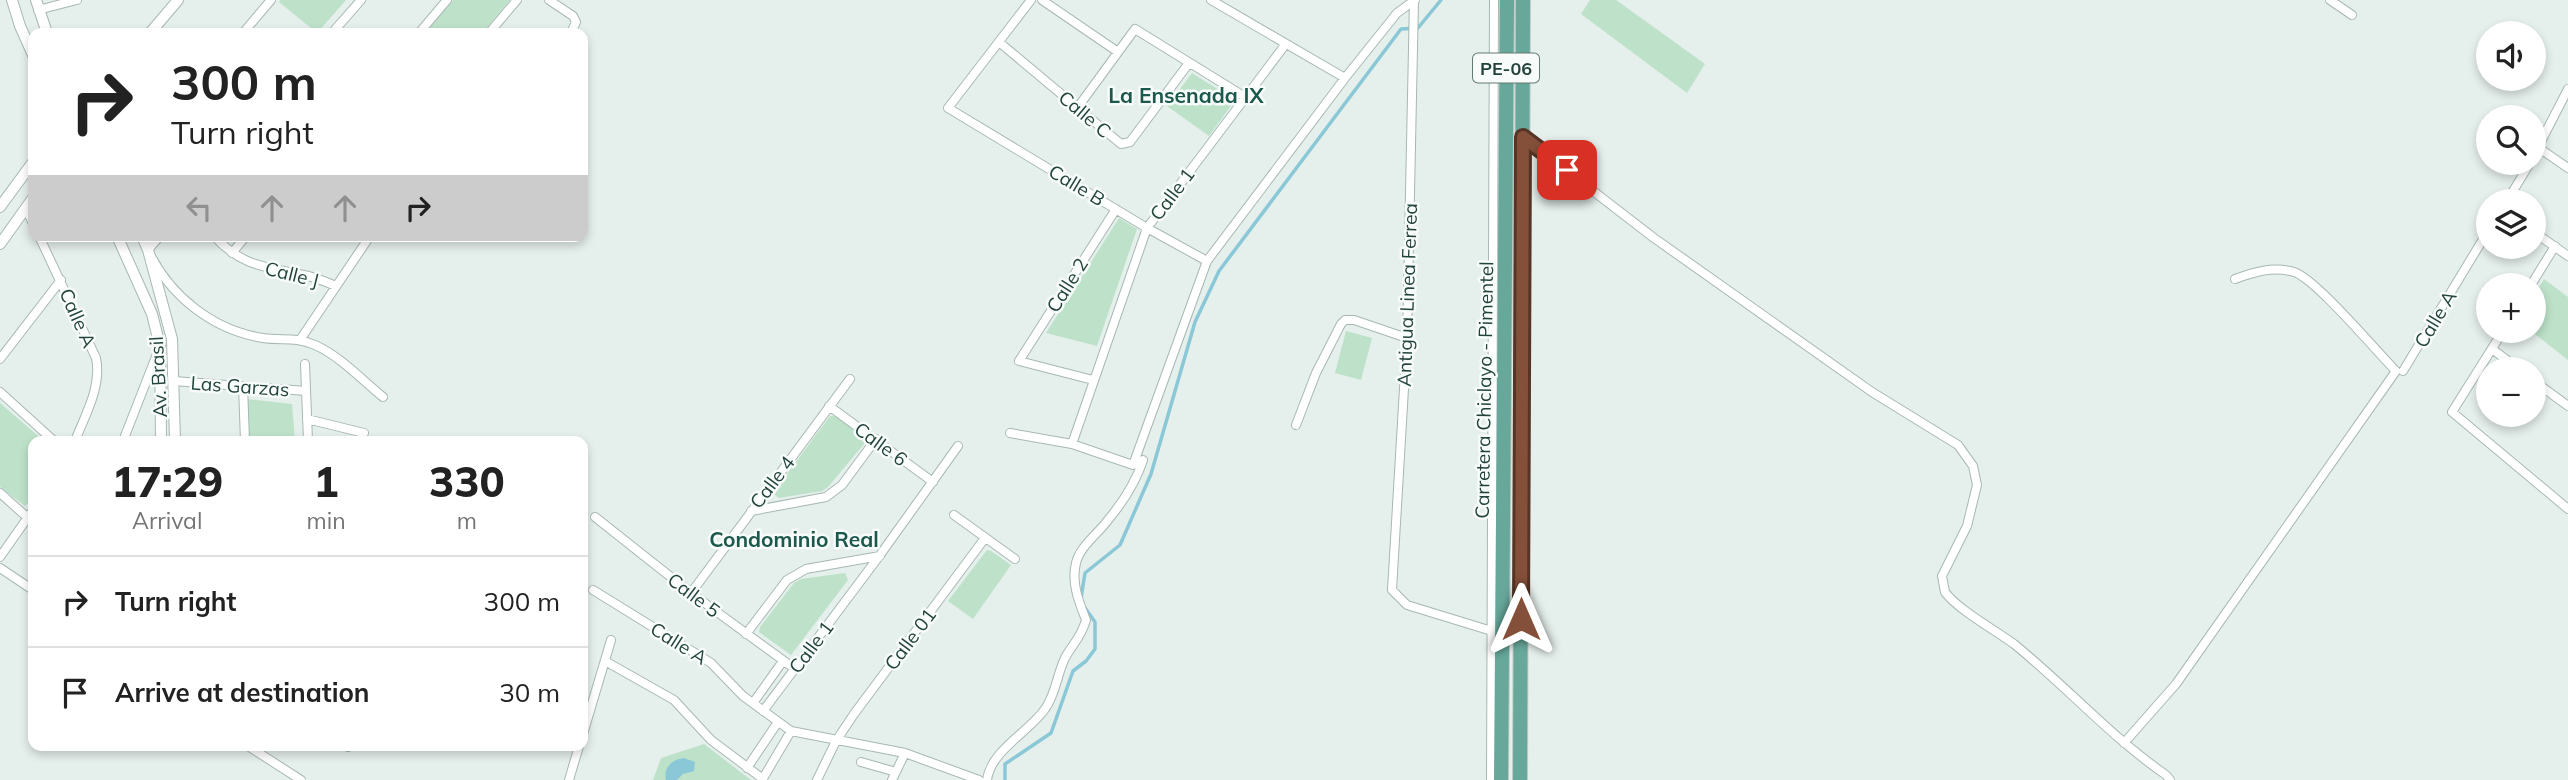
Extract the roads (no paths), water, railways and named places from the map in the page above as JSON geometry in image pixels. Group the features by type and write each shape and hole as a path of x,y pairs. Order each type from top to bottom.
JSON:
{"main road":[{"name":"Carretera Chiclayo - Pimentel","path":"1501,780 1496,632 1507,0"},
{"name":"Carretera Chiclayo - Pimentel","path":"1520,780 1523,0"},
{"path":"1505,137 1512,141 1523,137"}],"street":[{"path":"12,0 28,44"},
{"path":"45,28 37,5 77,0"},
{"path":"154,28 178,0"},
{"path":"247,28 271,0"},
{"path":"336,28 360,0"},
{"path":"423,28 447,0"},
{"path":"493,28 517,0"},
{"path":"549,0 573,16 576,22 573,28"},
{"path":"999,42 1031,0"},
{"path":"1042,0 1118,52"},
{"path":"1211,0 1345,78"},
{"path":"1010,433 1072,444 1133,465 1207,261 1403,3 1414,0"},
{"name":"Antigua Linea Ferrea","path":"1414,0 1407,338 1392,590 1407,605 1496,632"},
{"path":"1491,780 1496,632 1494,0"},
{"path":"2330,0 2352,15"},
{"path":"1078,107 1135,29 1245,97"},
{"name":"Calle B","path":"999,42 948,107 1147,228 1207,261"},
{"name":"Calle C","path":"999,42 1121,144 1127,144 1189,64"},
{"name":"Calle 1","path":"1072,444 1147,228 1285,45"},
{"path":"2546,132 2568,89"},
{"path":"1523,137 1654,238 1872,392 1958,445 1973,466 1976,485 1964,533 1942,576 1945,592 2014,645 2124,743 2170,780"},
{"path":"2546,157 2568,168"},
{"path":"0,207 28,169"},
{"path":"0,243 28,205"},
{"path":"26,208 28,212"},
{"name":"Calle 2","path":"1093,380 1019,361 1116,209"},
{"path":"2546,241 2568,256"},
{"name":"Calle A","path":"42,242 96,358 97,383 77,436"},
{"name":"Av. Brasil","path":"120,242 152,314 160,346 161,436"},
{"name":"Av. Brasil","path":"145,242 172,339 175,436"},
{"path":"155,242 148,250 161,273 177,294 208,317 254,336 300,340 327,351 383,397"},
{"name":"Calle J","path":"220,242 244,261 268,269 308,275 336,286"},
{"path":"232,253 241,242"},
{"path":"300,340 366,242"},
{"path":"2539,273 2555,247"},
{"name":"Calle A","path":"2403,371 2476,251"},
{"path":"2124,743 2176,684 2396,371 2314,285 2294,272 2261,270 2235,279"},
{"path":"0,359 61,280"},
{"path":"1296,425 1316,373 1340,324 1345,320 1354,320 1407,338"},
{"path":"2496,343 2452,412 2568,509"},
{"path":"125,436 160,346"},
{"path":"2492,349 2503,357"},
{"path":"305,364 308,436"},
{"name":"Calle 4","path":"691,593 849,379"},
{"name":"Las Garzas","path":"174,381 306,391"},
{"path":"243,386 245,436"},
{"path":"2546,390 2568,406"},
{"path":"0,392 48,436"},
{"name":"Calle 6","path":"829,406 933,482"},
{"path":"307,419 364,433"},
{"path":"751,511 826,497 842,485 876,439"},
{"name":"Calle 1","path":"763,710 958,446"},
{"path":"987,780 993,764 1003,751 1038,719 1048,705 1065,656 1077,643 1086,620 1078,601 1074,578 1076,561 1083,548 1108,521 1128,493 1138,477 1143,460"},
{"path":"0,493 28,513"},
{"path":"954,515 1014,559"},
{"path":"0,557 28,517"},
{"name":"Calle 5","path":"595,517 691,593 795,669"},
{"name":"Calle 01","path":"817,780 836,741 985,538"},
{"path":"746,634 787,580 806,569 880,555"},
{"path":"0,568 28,585"},
{"name":"Calle A","path":"593,590 711,663 753,704 791,731"},
{"path":"588,717 611,640"},
{"path":"605,661 674,700 711,740 762,779 791,731 905,753 979,780"},
{"path":"753,704 783,661"},
{"path":"747,768 778,722"},
{"path":"256,751 301,780"},
{"path":"569,780 578,751"},
{"path":"861,762 894,776 905,753"}],"water":[{"path":"684,758 695,762 694,771 683,774 677,780 666,780 669,765"}],"waterway":[{"path":"1081,598 1085,573 1120,545 1151,474 1195,322 1219,271 1401,29 1418,28 1441,0"},
{"path":"1005,780 1005,764 1051,733 1073,671 1086,661 1095,649 1095,622 1083,605"}],"district":[{"name":"La Ensenada IX","path":"1186,95"},
{"name":"Condominio Real","path":"794,539"}]}
